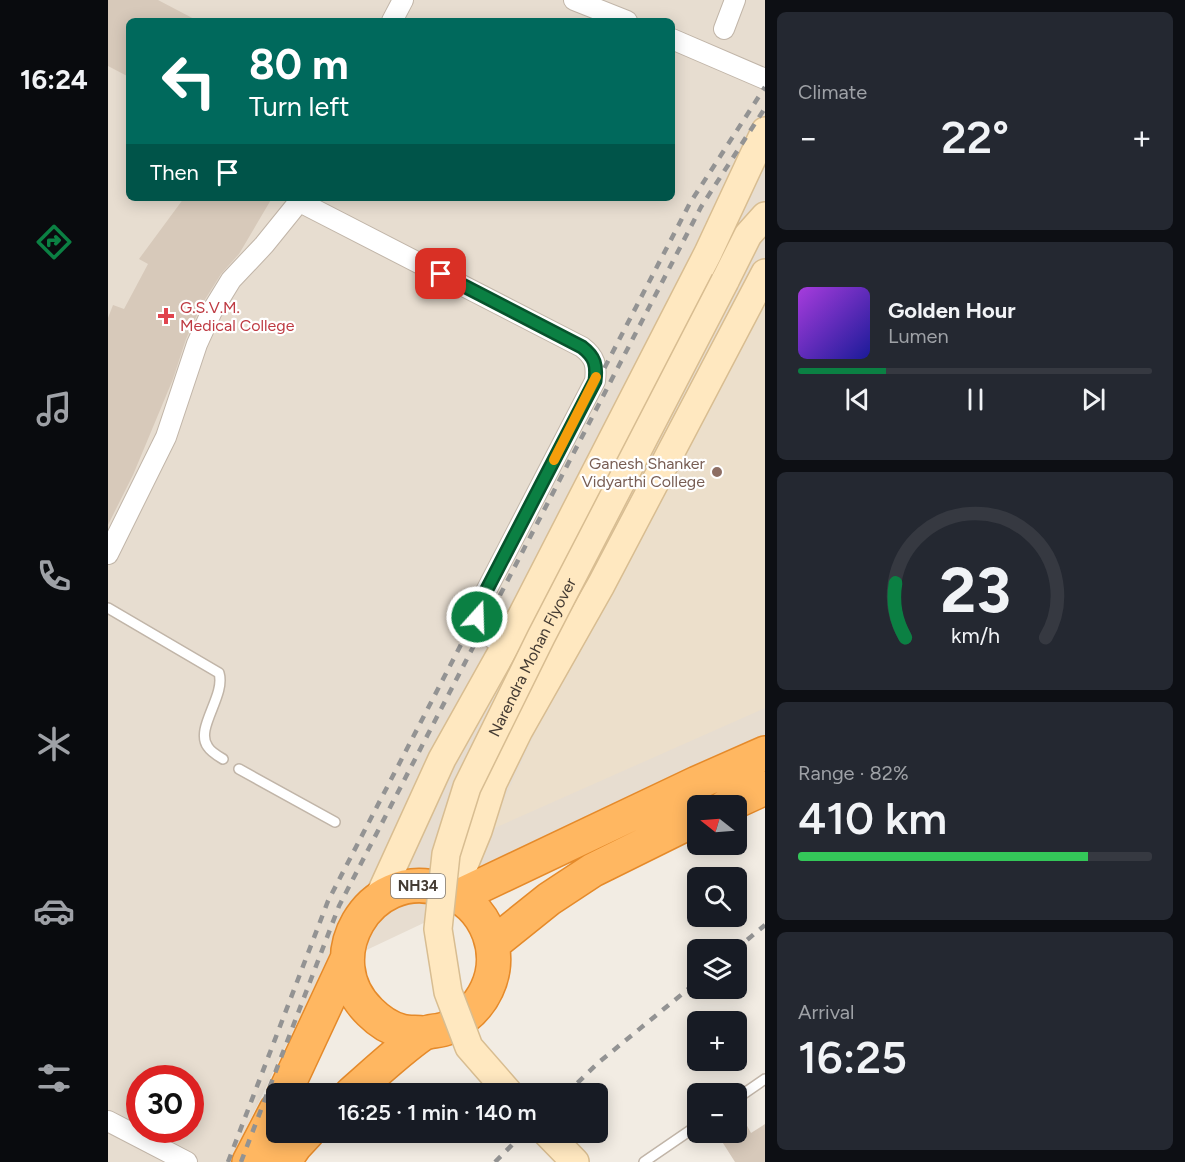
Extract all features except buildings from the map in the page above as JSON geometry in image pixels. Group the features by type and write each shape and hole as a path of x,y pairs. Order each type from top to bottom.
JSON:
{"highway":[{"name":"NH34","path":"456,894 765,753"},
{"path":"747,796 765,788"},
{"path":"493,944 549,899 593,870 687,823"},
{"name":"NH34","path":"414,885 434,886 456,894 475,909 486,925 493,944 494,965 489,986 479,1005 463,1019 444,1029 423,1033 400,1031 379,1020 362,1004 350,983 347,959 350,936 361,916 378,899 395,890 414,885"},
{"name":"NH34","path":"289,1083 347,959"},
{"name":"NH34","path":"364,1083 423,1033"},
{"path":"249,1162 266,1129"},
{"path":"284,1162 298,1143"}],"main road":[{"path":"378,899 442,759 505,647 708,254 765,131"},
{"name":"Narendra Mohan Flyover","path":"500,1083 469,1047 448,992 438,929 446,854 467,787 541,637 725,280 756,226 752,194 765,168"},
{"path":"456,894 494,783 519,730 601,585 765,273"},
{"path":"557,1143 575,1162"}],"street":[{"path":"394,18 403,0"},
{"path":"574,0 619,18"},
{"path":"724,29 735,0"},
{"path":"675,40 765,79"},
{"path":"108,554 166,437 197,344 212,312 231,280 300,201"},
{"path":"303,201 582,347 593,357 597,366 595,381 485,593 477,617 480,629 505,647"},
{"path":"108,1121 187,1162"}],"lane":[{"path":"108,608 219,673 221,687 204,732 208,748 223,759"},
{"path":"239,769 335,822"},
{"path":"747,1091 765,1079"},
{"path":"644,1162 687,1133"}],"shaded area":[{"path":"108,0 765,0 765,762 695,795 687,795 687,799 322,971 268,1083 266,1083 230,1162 108,1162"},
{"name":"Ganesh Shanker Vidyarthi College","path":"765,296 765,708 490,830 575,647"}],"railway":[{"path":"228,1162 328,901 690,203 765,87"},
{"path":"241,1162 339,906 701,207 765,108"},
{"path":"747,940 765,925"},
{"path":"577,1083 598,1063 687,990"},
{"path":"495,1162 514,1143"}],"slow traffic":[{"path":"554,460 596,377"}],"place":[{"name":"G.S.V.M. Medical College","path":"166,316"},
{"name":"Ganesh Shanker Vidyarthi College","path":"717,472"}],"route":[{"path":"441,274 582,347 593,357 597,366 595,381 485,593 477,617"}]}
